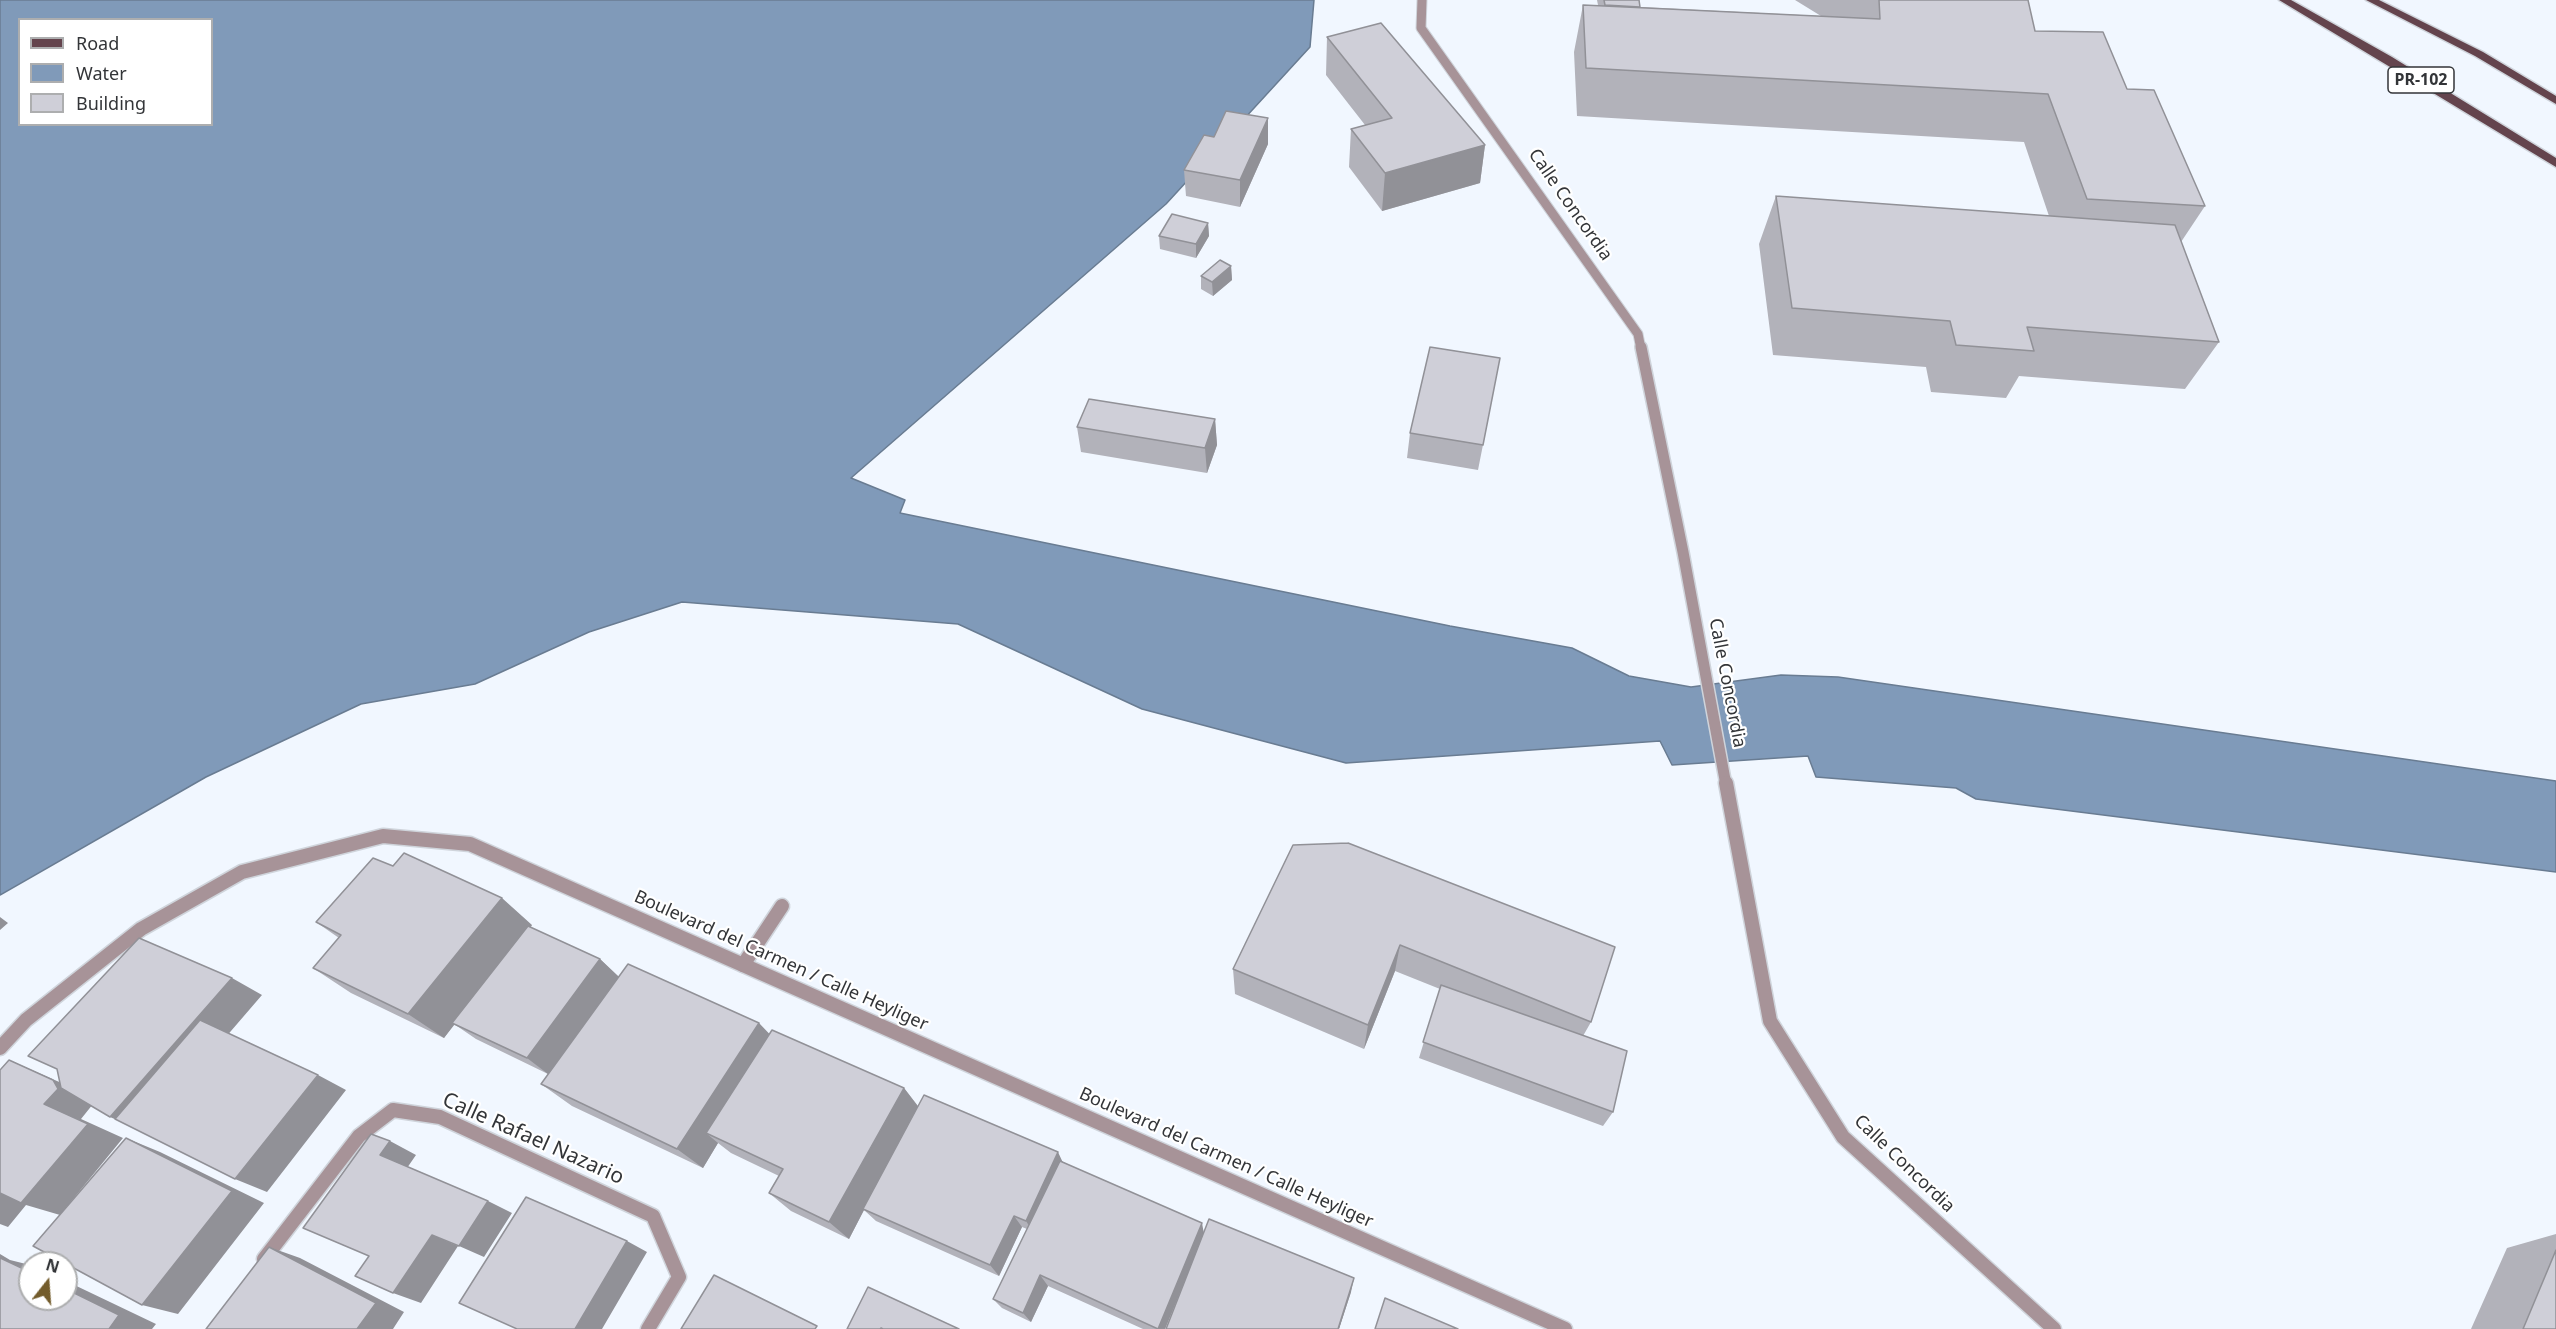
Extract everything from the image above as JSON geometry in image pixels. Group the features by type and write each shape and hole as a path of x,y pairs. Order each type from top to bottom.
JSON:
{"main road":[{"name":"PR-102","path":"2284,0 2388,59 2556,163"},
{"name":"PR-102","path":"2371,0 2479,54 2556,101"}],"street":[{"name":"Calle Concordia","path":"1422,0 1420,28 1638,334 1683,552 1770,1021 1843,1137 2054,1329"},
{"name":"Boulevard del Carmen / Calle Heyliger","path":"0,1048 26,1020 141,929 242,872 383,836 470,844 1564,1329"},
{"path":"743,965 782,906"},
{"name":"Calle Rafael Nazario","path":"252,1274 359,1136 393,1110 440,1117 653,1216 679,1277 648,1329"}],"water":[{"path":"0,0 1314,0 1310,47 1166,204 851,478 905,500 900,513 1450,626 1572,648 1629,676 1691,687 1781,675 1838,677 2556,781 2556,872 1976,799 1956,788 1816,777 1808,756 1672,765 1660,741 1346,763 1142,709 958,624 682,602 589,632 475,684 361,704 206,777 0,895"}],"building":[{"path":"1604,0 1639,0 1640,7 1605,5"},
{"path":"1879,0 2028,0 2035,31 2103,32 2127,89 2154,90 2205,206 2087,199 2048,94 1586,68 1583,5 1880,19"},
{"path":"1381,23 1485,145 1385,173 1351,129 1392,118 1327,37"},
{"path":"1226,111 1268,118 1240,180 1184,170 1204,135 1214,137"},
{"path":"1776,196 2175,225 2219,342 2027,327 2034,351 1956,345 1950,321 1792,308"},
{"path":"1172,214 1208,223 1196,244 1159,236"},
{"path":"1220,260 1231,266 1212,282 1201,276"},
{"path":"1430,347 1500,358 1483,445 1410,433"},
{"path":"1089,399 1215,419 1205,448 1077,427"},
{"path":"1348,843 1615,947 1591,1022 1400,945 1368,1025 1233,969 1293,845"},
{"path":"404,853 502,898 408,1014 313,968 341,935 316,922 373,858 393,866"},
{"path":"528,926 600,959 527,1058 452,1023"},
{"path":"139,938 232,978 110,1117 61,1088 57,1069 28,1056"},
{"path":"628,964 759,1023 677,1149 541,1084"},
{"path":"1441,985 1627,1051 1613,1112 1423,1042"},
{"path":"200,1020 318,1075 235,1179 115,1119"},
{"path":"772,1030 904,1088 829,1222 769,1193 783,1169 706,1133"},
{"path":"9,1060 53,1080 58,1089 44,1104 88,1124 21,1203 0,1193 0,1070"},
{"path":"924,1095 1058,1152 1026,1221 1014,1216 990,1265 863,1209"},
{"path":"371,1134 390,1141 380,1155 488,1201 459,1246 432,1235 393,1293 355,1276 369,1256 303,1228"},
{"path":"126,1138 232,1191 142,1305 78,1270 78,1251 42,1251 33,1246"},
{"path":"1060,1161 1202,1223 1158,1329 1040,1275 1023,1313 993,1299"},
{"path":"526,1197 627,1241 575,1329 517,1329 459,1303"},
{"path":"1209,1219 1354,1278 1338,1329 1166,1329"},
{"path":"269,1247 376,1303 357,1329 206,1329"},
{"path":"2556,1250 2556,1329 2523,1329"},
{"path":"0,1258 18,1266 18,1311 78,1311 78,1295 119,1315 109,1329 0,1329"},
{"path":"714,1275 817,1326 815,1329 681,1329"},
{"path":"868,1287 959,1329 847,1329"},
{"path":"1385,1298 1458,1329 1375,1329"}]}
